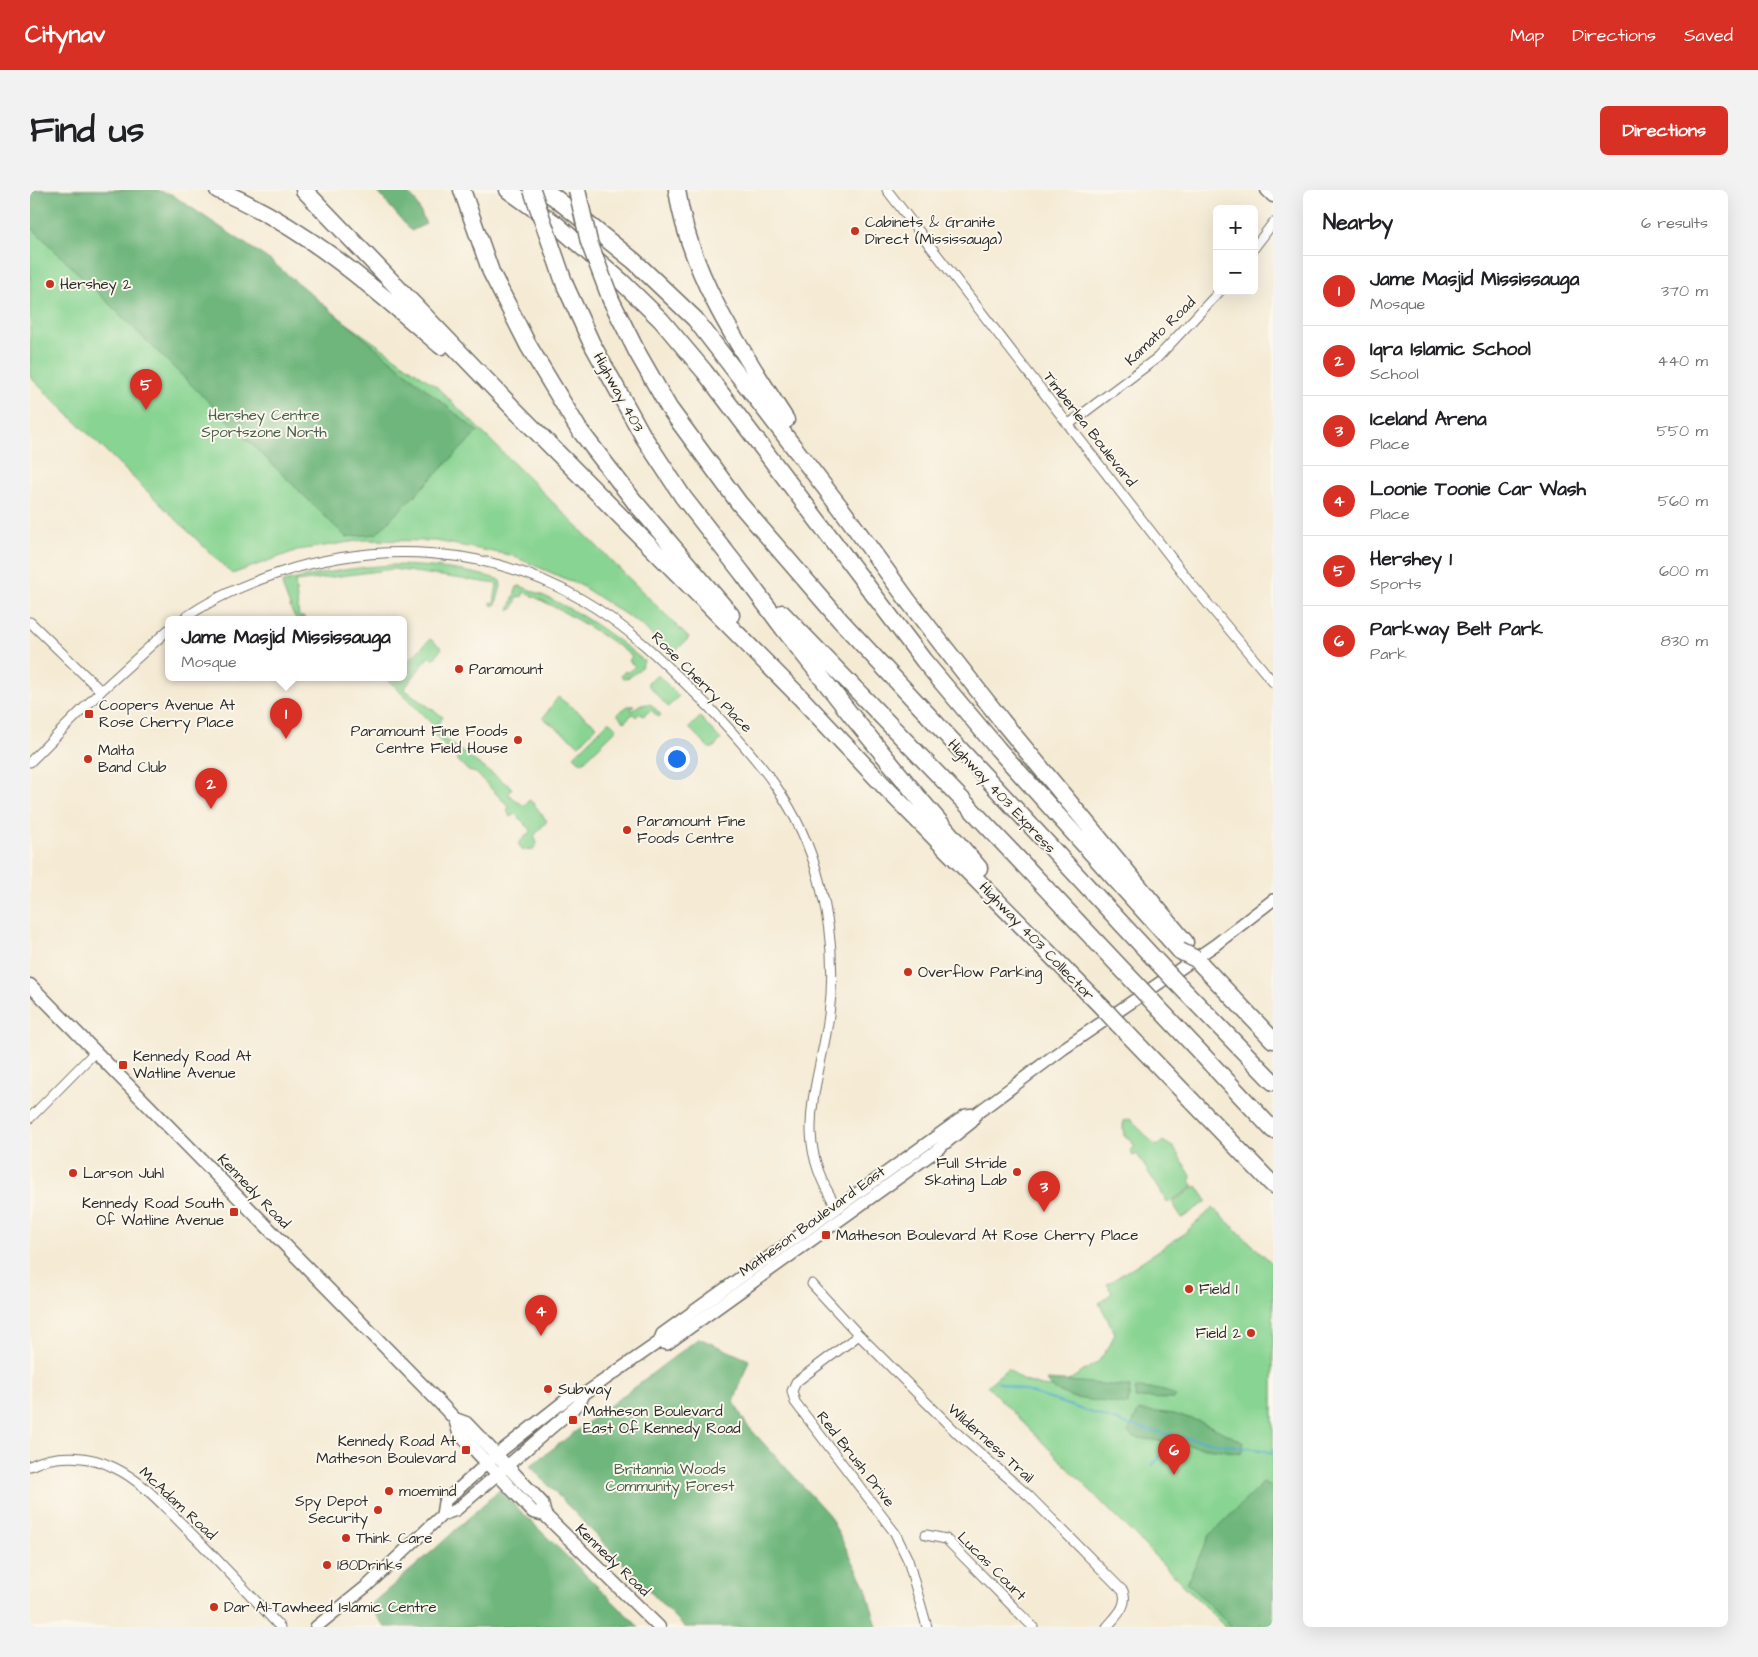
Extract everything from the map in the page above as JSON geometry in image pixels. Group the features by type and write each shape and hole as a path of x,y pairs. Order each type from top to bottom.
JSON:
{"highway":[{"path":"218,190 244,201 277,219 322,248 366,281 513,408"},
{"path":"304,190 513,408 800,697"},
{"path":"462,190 491,272 528,345 578,428 634,500 721,604 760,647 800,697"},
{"path":"508,190 557,225 622,282 661,320 704,371 924,661 998,749 1273,1040"},
{"name":"Highway 403","path":"532,190 565,285 591,342 643,436 683,497 744,574"},
{"path":"543,190 634,261 695,319 840,507 909,602 1002,721 1191,955"},
{"name":"Highway 403 Express","path":"576,190 589,242 612,300 637,352 669,408 739,503 840,620 1161,966 1273,1082"},
{"path":"677,190 688,241 706,284 738,347 840,507"},
{"path":"744,574 783,628 851,715 983,873 988,891"},
{"name":"Highway 403 Express","path":"744,574 974,812 1273,1130"},
{"name":"Highway 403 Collector","path":"800,697 886,788 1273,1184"}],"main road":[{"path":"1267,190 1273,196"},
{"name":"Kennedy Road","path":"30,985 455,1419 466,1423 502,1470 542,1503 545,1515 659,1627"}],"street":[{"name":"Timberlea Boulevard","path":"887,190 1193,586 1273,682"},
{"path":"1258,243 1273,223"},
{"name":"Kamato Road","path":"1069,424 1156,358 1216,295"},
{"name":"Rose Cherry Place","path":"189,616 213,601 254,581 296,567 351,555 417,552 466,558 513,569 529,575 580,598 624,627 657,655 759,762 790,808 802,832 816,870 830,930 832,974 828,1016 811,1103 811,1126 814,1158 819,1175 837,1207"},
{"path":"30,622 101,692"},
{"path":"30,762 165,633"},
{"name":"Matheson Boulevard East","path":"442,1515 444,1502 492,1459 572,1395 584,1394 660,1342 662,1334 837,1207 966,1116 976,1114 1063,1049 1214,945 1273,900"},
{"path":"30,1118 95,1052"},
{"name":"Matheson Boulevard East","path":"660,1342 667,1344 933,1153 972,1122 976,1114"},
{"name":"Wilderness Trail","path":"812,1284 859,1335 959,1435 1029,1496 1123,1592 1125,1597 1124,1604 1106,1627"},
{"name":"Red Brush Drive","path":"859,1335 796,1382 792,1391 795,1402 895,1533 908,1560 919,1592 927,1627"},
{"name":"Matheson Boulevard East","path":"316,1627 368,1585 442,1515 456,1510 580,1404 584,1394"},
{"name":"McAdam Road","path":"30,1466 48,1460 75,1458 102,1462 137,1481 225,1566 280,1627"},
{"name":"Lucas Court","path":"926,1535 946,1539 1033,1627"}],"green space":[{"name":"Hershey Centre Sportszone North","path":"30,190 158,190 437,387 689,638 671,656 643,626 580,585 510,555 436,541 363,540 298,550 232,574 30,377"},
{"path":"30,190 155,190 171,194 271,261 478,432 376,534 346,537 30,226"},
{"path":"376,190 404,190 415,200 426,224 411,231"},
{"path":"394,565 448,569 500,580 501,586 496,604 492,606 490,602 494,603 497,584 393,569 295,582 299,616 294,616 282,585 283,582 365,567"},
{"path":"520,586 553,600 615,638 644,661 639,670 623,679 621,676 625,671 628,673 635,666 629,661 632,656 580,621 524,592 522,597 518,596 513,609 509,610 517,587"},
{"path":"430,639 442,648 433,660 429,656 404,689 443,717 434,726 389,681 407,681 407,662"},
{"path":"658,675 679,696 668,707 648,685 648,682"},
{"path":"558,697 597,726 579,745 543,718"},
{"path":"639,705 652,705 661,715 658,717 651,710 643,716 640,713 636,717 633,714 624,722 617,714 628,706 634,706 631,709 632,711"},
{"path":"700,717 721,740 713,748 709,748 689,728"},
{"path":"609,721 617,729 582,763 574,756"},
{"path":"436,733 512,788 508,794 524,806 529,800 533,803 547,821 534,836 537,843 534,849 523,850 518,844 531,830 515,814 510,817 507,810 509,807 476,773 468,771 434,735"},
{"path":"1130,1119 1155,1145 1157,1146 1163,1141 1174,1148 1191,1176 1190,1181 1194,1186 1168,1203 1137,1154 1133,1156 1130,1150 1135,1147 1130,1139 1124,1136 1123,1126 1124,1121"},
{"path":"1197,1186 1207,1201 1182,1218 1172,1202"},
{"path":"1213,1208 1273,1264 1273,1627 1225,1627 987,1386 1008,1368 1022,1380 1045,1387 1060,1386 1098,1362 1110,1345 1115,1333 1099,1303 1112,1293 1107,1284 1181,1236"},
{"name":"Britannia Woods Community Forest","path":"699,1338 749,1360 734,1402 746,1424 829,1515 865,1585 877,1627 684,1627 530,1466"},
{"path":"1046,1380 1130,1387 1128,1405 1075,1398 1055,1390"},
{"path":"1136,1388 1162,1390 1176,1397 1174,1399 1135,1398"},
{"path":"1139,1411 1169,1413 1205,1424 1244,1443 1241,1453 1132,1437 1128,1432"},
{"path":"1263,1483 1273,1487 1273,1627 1265,1627 1261,1623 1259,1627 1231,1627 1187,1582 1210,1535"},
{"path":"499,1490 639,1627 385,1627 369,1606"}],"waterway":[{"path":"998,1382 1129,1425 1179,1437 1266,1451 1273,1454"},
{"path":"1166,1445 1172,1435"},
{"path":"1152,1466 1163,1453"}],"place":[{"name":"Cabinets & Granite Direct (Mississauga)","path":"855,231"},
{"name":"Hershey 2","path":"50,284"},
{"name":"Hershey 1","path":"146,410"},
{"name":"Paramount","path":"459,669"},
{"name":"Coopers Avenue At Rose Cherry Place","path":"89,714"},
{"name":"Jame Masjid Mississauga","path":"286,739"},
{"name":"Paramount Fine Foods Centre Field House","path":"518,740"},
{"name":"Malta Band Club","path":"88,759"},
{"name":"Iqra Islamic School","path":"211,809"},
{"name":"Paramount Fine Foods Centre","path":"627,830"},
{"name":"Overflow Parking","path":"908,972"},
{"name":"Kennedy Road At Watline Avenue","path":"123,1065"},
{"name":"Full Stride Skating Lab","path":"1017,1172"},
{"name":"Larson Juhl","path":"73,1173"},
{"name":"Kennedy Road South Of Watline Avenue","path":"234,1212"},
{"name":"Iceland Arena","path":"1044,1212"},
{"name":"Matheson Boulevard At Rose Cherry Place","path":"826,1235"},
{"name":"Field 1","path":"1189,1289"},
{"name":"Field 2","path":"1251,1333"},
{"name":"Loonie Toonie Car Wash","path":"541,1336"},
{"name":"Subway","path":"548,1389"},
{"name":"Matheson Boulevard East Of Kennedy Road","path":"573,1420"},
{"name":"Kennedy Road At Matheson Boulevard","path":"466,1450"},
{"name":"Parkway Belt Park","path":"1174,1475"},
{"name":"moemind","path":"389,1491"},
{"name":"Spy Depot Security","path":"378,1510"},
{"name":"Think Care","path":"346,1538"},
{"name":"180Drinks","path":"327,1565"},
{"name":"Dar Al-Tawheed Islamic Centre","path":"214,1607"}]}
